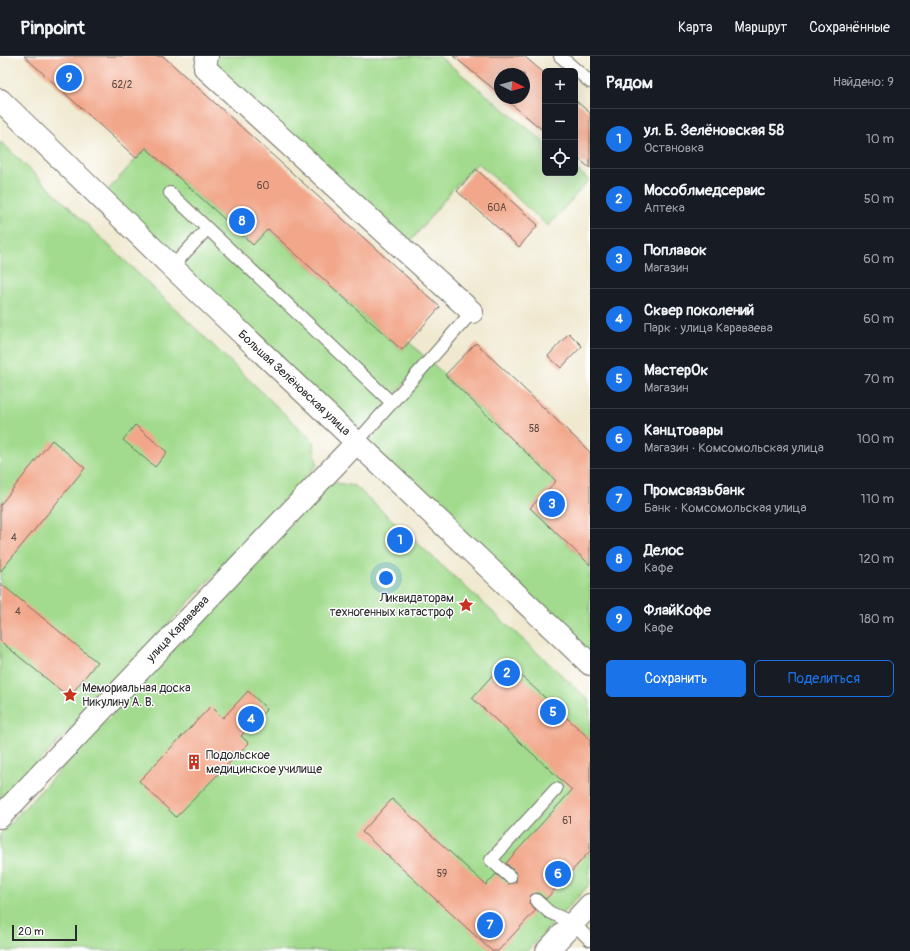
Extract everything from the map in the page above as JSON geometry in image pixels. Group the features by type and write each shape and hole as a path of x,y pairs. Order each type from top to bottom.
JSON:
{"street":[{"path":"207,56 205,68 472,312"},
{"name":"Большая Зелёновская улица","path":"0,100 172,267 590,664"},
{"name":"улица Караваева","path":"0,817 357,442"},
{"path":"547,951 590,905"}],"lane":[{"path":"560,56 590,82"},
{"path":"170,193 391,402"},
{"path":"172,267 207,229"},
{"path":"357,442 472,312"},
{"path":"510,877 491,860 556,789"},
{"path":"536,900 549,912 573,924 590,940"}],"green space":[{"path":"212,56 439,56 494,101 494,104 497,104 542,141 542,176 578,176 578,171 589,180 548,226 478,163 452,190 407,246 211,66"},
{"path":"0,141 313,441 317,465 0,804"},
{"path":"146,148 253,245 268,229 402,350 409,342 426,358 358,437 105,193"},
{"path":"431,362 556,481 530,508 590,565 590,654 364,439"},
{"path":"331,482 355,486 590,701 590,884 527,951 0,951 0,834"}],"building":[{"path":"24,56 163,56 440,307 402,350 268,229 253,245 146,148 136,158"},
{"path":"453,56 524,56 542,71 542,130 511,104 530,104 530,68 494,68 494,89"},
{"path":"578,103 590,113 590,168 578,158"},
{"path":"476,169 538,225 519,247 457,191"},
{"path":"569,333 582,346 561,368 548,356"},
{"path":"476,343 590,452 590,565 530,508 556,481 445,375"},
{"path":"135,425 167,452 155,467 123,440"},
{"path":"52,440 85,468 0,572 0,505"},
{"path":"0,583 97,662 69,697 0,641"},
{"path":"505,661 590,739 590,851 546,899 538,893 531,895 529,903 536,910 498,951 492,951 362,832 392,799 486,885 496,874 508,884 516,882 517,874 506,863 572,790 472,698"},
{"name":"Подольское медицинское училище","path":"248,691 267,709 241,736 249,743 176,817 139,781 211,706 223,718"}],"place":[{"name":"ФлайКофе","path":"69,78"},
{"name":"Делос","path":"242,221"},
{"name":"Поплавок","path":"552,504"},
{"name":"ул. Б. Зелёновская 58","path":"400,540"},
{"name":"Ликвидаторам техногенных катастроф","path":"466,605"},
{"name":"Мособлмедсервис","path":"507,673"},
{"name":"Мемориальная доска Никулину А. В.","path":"70,695"},
{"name":"МастерОк","path":"553,712"},
{"name":"Сквер поколений","path":"251,719"},
{"name":"Подольское медицинское училище","path":"194,762"},
{"name":"Канцтовары","path":"558,874"},
{"name":"Промсвязьбанк","path":"490,925"}]}
